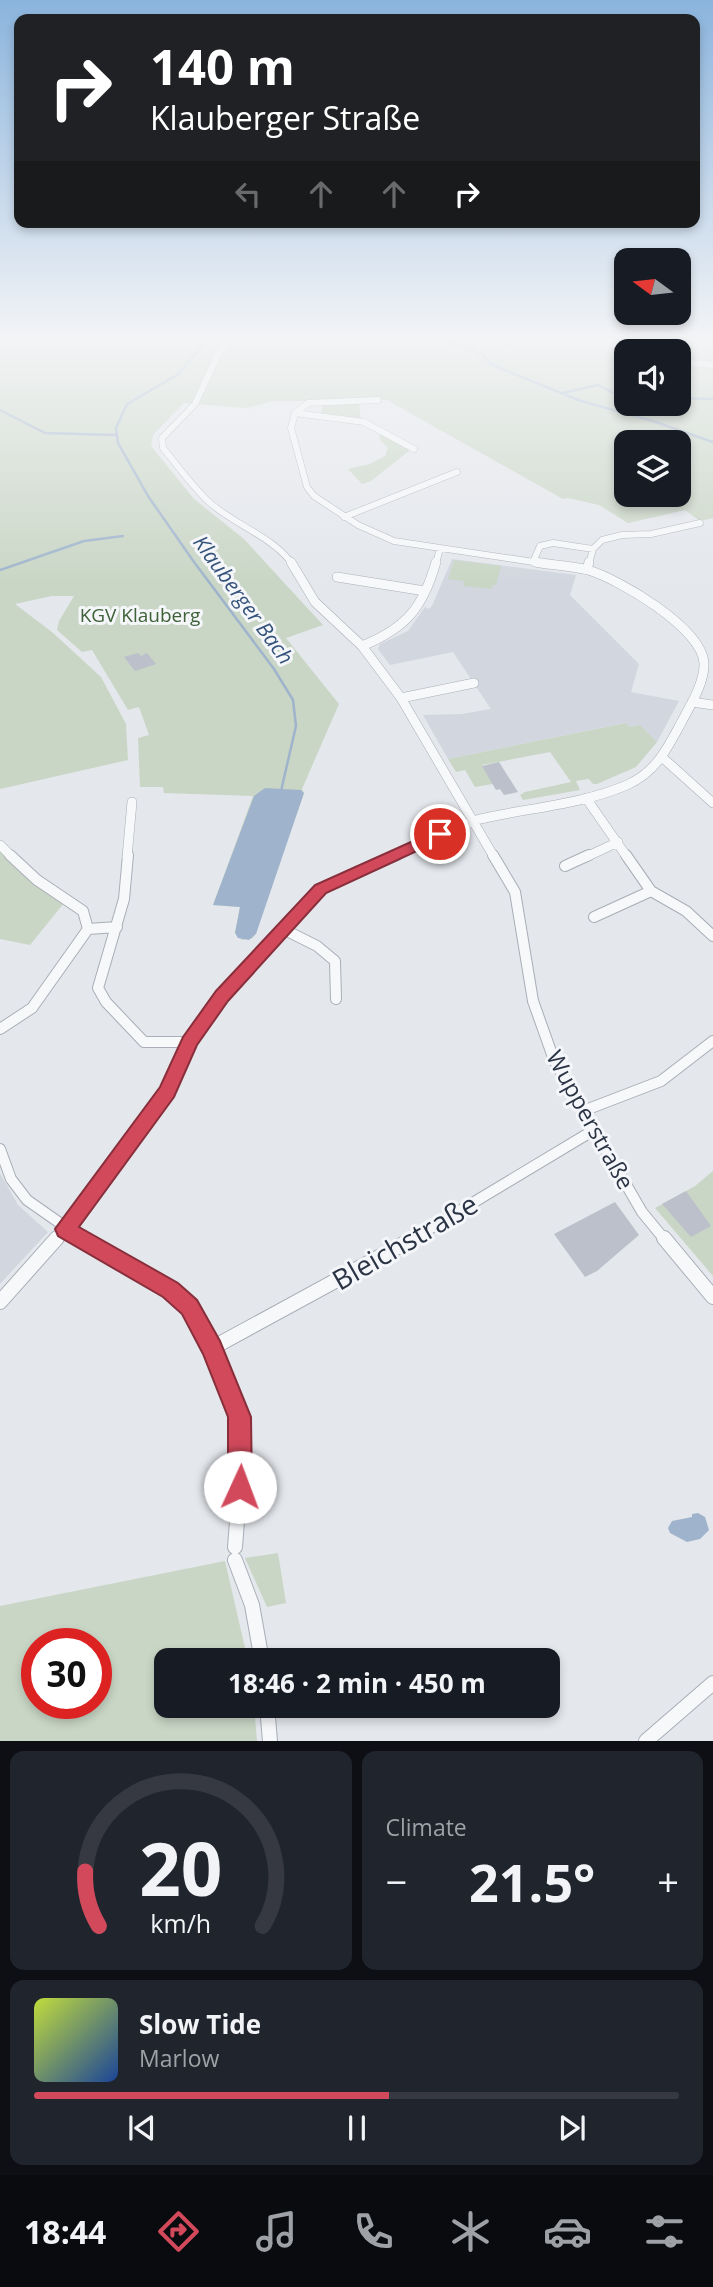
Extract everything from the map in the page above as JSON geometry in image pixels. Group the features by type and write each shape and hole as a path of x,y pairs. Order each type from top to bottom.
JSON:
{"street":[{"name":"Wupperstraße","path":"178,420 162,438 162,445 209,502 276,547 290,560 315,603 362,646 401,698 515,892 533,1001 554,1060 642,1212 713,1297"},
{"path":"0,1303 65,1229 168,1092 189,1042 222,996 321,889 473,821 586,797 627,785 648,773 663,758 692,702 709,660 695,639 622,583 587,570 387,538 344,517 314,496 307,487 291,428 293,420"},
{"path":"351,420 364,422 414,449"},
{"path":"344,517 457,472"},
{"path":"587,570 593,549 599,541 614,536 651,534 700,523"},
{"path":"533,562 540,546 549,543 593,549"},
{"path":"362,646 404,625 416,612 440,548"},
{"path":"337,577 425,592"},
{"path":"401,698 474,684"},
{"path":"692,702 713,705"},
{"path":"663,758 713,803"},
{"path":"586,797 652,891 686,911 713,936"},
{"path":"132,802 124,899 99,982 101,995 145,1042 189,1042"},
{"path":"565,866 618,842"},
{"path":"0,845 37,880 83,911 89,929"},
{"path":"594,917 652,891"},
{"path":"89,929 117,927"},
{"path":"0,1029 32,1008 89,929"},
{"path":"283,929 317,946 335,961 336,999"},
{"path":"583,1111 661,1081 713,1041"},
{"name":"Bleichstraße","path":"212,1348 385,1255 594,1130"},
{"path":"0,1149 11,1179 27,1200 65,1229 171,1290 183,1300 212,1348 240,1417 241,1470 235,1553 252,1605 260,1648"},
{"path":"646,1741 713,1683"},
{"path":"268,1718 270,1741"}],"shaded area":[{"path":"452,559 576,575 570,595 639,664 631,692 679,701 657,742 640,725 629,727 625,723 448,759 423,715 462,714 491,709 453,652 390,665 378,649 380,644 408,631 425,607 429,609 432,606"},
{"path":"0,1173 18,1205 48,1232 0,1284"}],"green space":[{"name":"KGV Klauberg","path":"0,420 167,420 153,435 151,446 194,499 244,539 323,625 286,638 339,704 302,789 304,793 253,938 242,940 235,933 240,907 213,905 253,796 164,793 163,787 140,787 138,738 149,735 139,707 128,710 92,650 82,652 57,630 59,621 74,596 52,596 15,604 52,632 101,677 126,724 128,760 0,789"},
{"path":"423,420 713,420 713,518 700,521 685,510 628,523 599,505 563,499"},
{"path":"379,432 410,450 371,481 362,484 348,469 370,464 385,456 388,448 380,440"},
{"path":"454,560 501,566 496,585 492,585 491,589 463,586 464,581 448,579"},
{"path":"626,723 629,727 640,725 657,742 636,767 597,784 593,784 589,779 576,781 580,790 523,800 520,795 525,792 571,782 550,752 482,765 493,784 475,787 465,770 456,772 448,759"},
{"path":"0,850 64,903 30,945 0,939"},
{"path":"713,1171 713,1276 655,1208 695,1186"},
{"path":"278,1553 286,1603 267,1607 245,1558"},
{"path":"225,1561 245,1648 154,1648 154,1718 255,1718 257,1741 0,1741 0,1606"}],"water":[{"path":"265,788 301,790 304,793 256,934 249,940 238,938 235,933 240,907 213,905 254,796"},
{"path":"698,1513 705,1517 709,1530 700,1539 687,1542 670,1533 668,1528 672,1521"}],"building":[{"path":"138,653 141,656 147,653 156,664 135,671 124,657"},
{"path":"499,762 518,792 504,795 500,789 496,790 482,766"},
{"path":"686,1191 711,1226 691,1237 662,1204"},
{"path":"615,1202 639,1235 597,1271 585,1277 554,1234"}],"waterway":[{"path":"20,420 45,433 115,435"},
{"name":"Klauberger Bach","path":"120,420 116,428 118,443 148,496 274,669 293,700 296,726 281,791"},
{"path":"650,420 713,442"},
{"path":"0,570 84,541 123,536"}],"route":[{"path":"240,1487 240,1417 212,1348 189,1307 171,1290 65,1229 168,1092 189,1042 222,996 302,909 321,889 440,834"}]}
